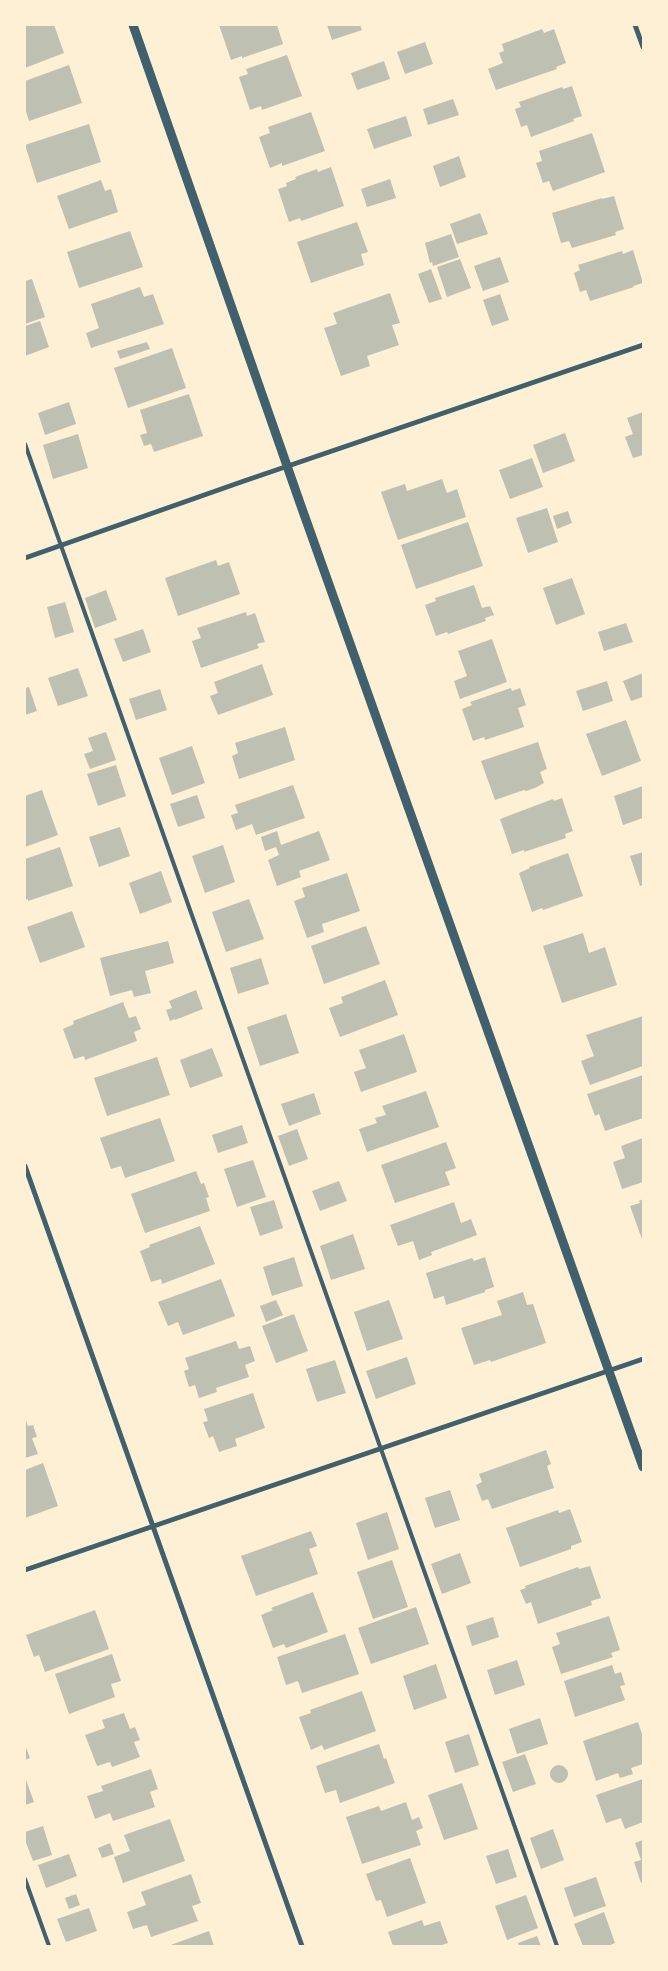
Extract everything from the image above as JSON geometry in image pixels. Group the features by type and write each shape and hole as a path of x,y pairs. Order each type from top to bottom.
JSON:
{"street":[{"path":"133,25 643,1467"},
{"path":"635,25 643,47"},
{"path":"25,558 643,345"},
{"path":"25,1166 302,1946"},
{"path":"25,1570 643,1359"}],"lane":[{"path":"25,444 557,1946"},
{"path":"25,1879 49,1946"}],"building":[{"path":"25,25 54,25 64,53 25,68"},
{"path":"219,25 277,25 283,44 231,60"},
{"path":"327,25 360,25 362,30 332,40"},
{"path":"542,29 544,33 554,29 566,63 556,67 557,69 496,90 488,69 503,63 499,53 504,51 502,44"},
{"path":"425,42 433,64 405,74 397,52"},
{"path":"287,55 302,96 262,110 261,106 250,110 239,77 248,74 246,69"},
{"path":"384,61 390,79 357,90 351,73"},
{"path":"69,65 82,103 29,121 25,108 25,81"},
{"path":"572,86 582,116 573,119 574,121 531,137 527,125 521,127 515,109 521,107 519,102 562,87 563,89"},
{"path":"453,99 459,115 428,125 423,109"},
{"path":"311,112 325,151 282,166 282,163 270,168 259,137 270,133 268,127"},
{"path":"406,116 412,136 374,149 367,129"},
{"path":"89,124 101,162 37,183 25,145"},
{"path":"592,133 605,172 553,191 549,181 543,183 536,163 542,161 539,151"},
{"path":"459,156 466,177 440,187 433,166"},
{"path":"331,167 344,206 301,221 300,218 289,222 278,189 287,186 286,183 296,179 295,177 317,169 318,172"},
{"path":"390,179 396,198 367,207 361,189"},
{"path":"101,180 105,191 111,189 118,212 69,229 57,196"},
{"path":"614,196 624,229 615,232 616,235 572,248 569,241 561,243 552,213"},
{"path":"480,213 488,234 457,244 450,224"},
{"path":"357,222 368,252 361,254 364,265 311,283 297,242"},
{"path":"130,231 143,267 79,288 67,252"},
{"path":"451,234 459,257 433,266 432,262 430,263 425,243"},
{"path":"633,250 643,283 590,301 586,290 580,292 574,273 580,270 578,265 622,251 623,254"},
{"path":"500,257 509,282 483,291 474,266"},
{"path":"460,259 471,288 447,297 437,267"},
{"path":"431,269 442,299 429,303 418,274"},
{"path":"32,279 45,317 25,324 25,281"},
{"path":"140,287 144,297 153,294 164,324 91,348 86,333 99,328 91,304"},
{"path":"390,293 400,323 392,325 399,345 367,356 370,366 341,376 324,328 337,324 333,313"},
{"path":"500,294 509,320 492,326 483,300"},
{"path":"40,321 49,347 25,356 25,326"},
{"path":"147,342 150,349 120,359 117,351"},
{"path":"172,348 186,388 128,408 114,368"},
{"path":"189,394 203,436 154,452 151,444 144,446 140,435 147,433 140,410"},
{"path":"69,402 76,424 45,435 38,413"},
{"path":"643,412 643,455 633,458 625,437 633,434 627,418"},
{"path":"565,433 575,461 543,473 533,445"},
{"path":"78,434 88,468 53,479 43,445"},
{"path":"532,458 543,487 510,499 499,470"},
{"path":"442,479 447,493 457,489 466,517 398,540 381,492 405,484 407,491"},
{"path":"547,508 558,542 528,553 516,518"},
{"path":"568,511 572,523 557,529 553,516"},
{"path":"468,522 483,566 416,589 401,545"},
{"path":"216,560 218,566 229,562 240,594 178,616 165,578"},
{"path":"572,578 585,614 556,625 543,588"},
{"path":"474,585 482,608 490,606 494,615 485,618 486,621 448,634 447,632 436,636 425,605 436,601 435,598"},
{"path":"106,590 117,620 95,628 85,598"},
{"path":"65,602 74,632 55,638 47,607"},
{"path":"246,612 247,616 255,613 265,642 257,644 259,648 201,668 192,641 201,638 197,628"},
{"path":"626,623 633,642 604,651 598,632"},
{"path":"143,629 151,652 123,662 114,639"},
{"path":"492,639 507,682 460,699 454,681 467,676 458,651"},
{"path":"262,664 273,695 218,715 210,696 218,693 214,682"},
{"path":"78,668 88,696 58,706 48,678"},
{"path":"643,673 643,697 631,701 623,681"},
{"path":"607,681 613,701 583,711 576,691"},
{"path":"29,687 37,711 25,715 25,688"},
{"path":"511,688 512,691 520,688 526,705 518,708 524,727 485,740 484,737 473,741 462,709 472,705 470,702"},
{"path":"160,689 167,710 136,720 129,699"},
{"path":"626,720 641,761 602,776 586,734"},
{"path":"285,727 295,760 239,779 232,756 238,753 235,743"},
{"path":"106,732 116,760 90,769 84,754 93,751 88,738"},
{"path":"538,742 547,769 540,772 544,783 535,788 495,800 481,761"},
{"path":"192,746 205,783 172,795 159,758"},
{"path":"116,765 126,796 98,806 87,774"},
{"path":"293,785 305,818 256,835 252,824 236,830 231,815 238,813 235,805"},
{"path":"643,786 643,818 623,825 614,796"},
{"path":"42,790 58,835 25,847 25,796"},
{"path":"197,795 205,818 178,827 170,804"},
{"path":"562,798 573,831 565,834 566,838 512,854 500,819 553,799 554,801"},
{"path":"120,827 130,856 99,867 89,837"},
{"path":"277,831 281,845 319,831 330,860 299,871 301,877 277,886 268,860 279,855 276,847 265,851 261,837"},
{"path":"223,845 235,882 205,893 192,856"},
{"path":"60,847 73,886 28,901 28,899 25,900 25,859"},
{"path":"643,852 643,885 640,886 630,856"},
{"path":"568,853 583,896 532,912 519,873 529,867"},
{"path":"161,871 172,902 140,914 129,883"},
{"path":"347,873 360,911 322,924 324,932 307,938 294,901 305,897 302,888"},
{"path":"249,899 264,939 226,952 212,912"},
{"path":"72,911 85,947 40,963 27,927"},
{"path":"366,926 380,964 324,984 311,946"},
{"path":"583,933 589,953 605,947 617,985 562,1003 543,946"},
{"path":"168,941 174,963 145,971 151,993 134,997 132,990 110,996 100,958"},
{"path":"261,958 269,984 238,994 230,968"},
{"path":"385,980 398,1015 340,1037 329,1008 343,1003 341,997"},
{"path":"196,990 203,1009 170,1021 166,1010 172,1008 169,1001"},
{"path":"123,1002 129,1018 136,1016 141,1029 134,1032 137,1041 85,1060 84,1056 74,1059 63,1029 74,1024 73,1021"},
{"path":"286,1014 299,1053 260,1066 247,1027"},
{"path":"643,1016 643,1066 590,1085 581,1061 594,1056 586,1035"},
{"path":"404,1034 417,1072 361,1092 354,1072 366,1068 359,1050"},
{"path":"212,1048 223,1076 190,1088 180,1060"},
{"path":"157,1057 170,1095 107,1116 94,1078"},
{"path":"643,1075 643,1118 605,1131 599,1114 595,1116 587,1094"},
{"path":"426,1091 439,1127 367,1152 359,1129 377,1123 375,1118 386,1115 382,1106"},
{"path":"314,1093 321,1114 289,1126 281,1104"},
{"path":"160,1118 175,1161 125,1178 121,1166 111,1169 100,1138"},
{"path":"242,1125 248,1143 218,1153 212,1135"},
{"path":"297,1129 308,1159 289,1166 278,1136"},
{"path":"643,1138 643,1182 622,1189 613,1162 625,1158 621,1146"},
{"path":"446,1142 456,1168 445,1172 450,1185 395,1203 381,1165"},
{"path":"253,1160 266,1197 237,1207 224,1169"},
{"path":"196,1171 201,1184 204,1183 209,1197 206,1198 210,1211 145,1233 131,1194"},
{"path":"339,1181 347,1201 320,1211 312,1191"},
{"path":"643,1199 643,1242 630,1206 640,1203 639,1201"},
{"path":"274,1200 283,1228 260,1236 250,1207"},
{"path":"454,1202 461,1223 471,1219 477,1235 431,1252 432,1255 419,1260 413,1241 398,1246 390,1225"},
{"path":"200,1226 215,1264 162,1284 161,1279 151,1282 140,1251 150,1247 149,1245"},
{"path":"353,1234 365,1269 331,1280 320,1246"},
{"path":"294,1257 303,1286 272,1296 263,1267"},
{"path":"485,1257 494,1287 485,1290 485,1292 446,1305 444,1296 434,1299 426,1273 472,1258 474,1261"},
{"path":"221,1279 235,1316 183,1335 178,1322 168,1326 158,1302"},
{"path":"523,1292 527,1305 533,1304 546,1343 491,1362 490,1360 474,1365 461,1328 502,1315 497,1301"},
{"path":"276,1300 283,1315 266,1322 260,1306"},
{"path":"389,1300 403,1339 367,1351 354,1312"},
{"path":"294,1314 308,1351 276,1363 262,1326"},
{"path":"236,1341 239,1349 250,1346 255,1361 245,1365 249,1377 216,1388 217,1392 199,1398 195,1385 189,1387 184,1371 189,1369 185,1358"},
{"path":"407,1357 416,1384 376,1399 366,1371"},
{"path":"335,1360 346,1393 317,1402 306,1369"},
{"path":"253,1393 265,1428 235,1439 237,1446 219,1452 213,1436 209,1438 203,1422 208,1421 204,1409"},
{"path":"25,1418 28,1426 33,1425 37,1437 32,1438 38,1454 25,1458"},
{"path":"546,1450 551,1464 547,1466 554,1488 492,1509 488,1499 482,1501 476,1485 482,1482 479,1474"},
{"path":"43,1463 58,1506 25,1518 25,1470"},
{"path":"450,1490 460,1520 435,1528 425,1498"},
{"path":"570,1509 582,1542 571,1546 571,1549 520,1567 506,1528 558,1510 559,1513"},
{"path":"387,1512 399,1549 368,1560 356,1523"},
{"path":"311,1531 317,1546 309,1549 318,1574 256,1596 241,1556"},
{"path":"460,1553 471,1583 442,1594 431,1564"},
{"path":"392,1560 408,1607 373,1619 357,1572"},
{"path":"590,1566 601,1598 591,1601 592,1605 538,1624 531,1602 526,1604 520,1590 526,1588 525,1586 578,1567 579,1569"},
{"path":"313,1592 328,1632 286,1648 284,1644 273,1648 261,1615 273,1610 271,1608"},
{"path":"416,1607 429,1644 371,1664 358,1628"},
{"path":"95,1610 109,1649 45,1672 39,1655 34,1657 26,1635"},
{"path":"609,1616 620,1650 611,1653 613,1657 561,1674 552,1647 560,1644 556,1633"},
{"path":"493,1617 499,1637 472,1646 466,1626"},
{"path":"345,1634 359,1674 302,1693 298,1681 286,1685 277,1657"},
{"path":"112,1654 121,1681 111,1684 115,1697 69,1714 55,1674"},
{"path":"517,1660 525,1685 495,1695 487,1670"},
{"path":"436,1664 447,1698 414,1710 403,1676"},
{"path":"612,1665 615,1674 621,1672 625,1685 620,1686 625,1700 575,1717 564,1681"},
{"path":"362,1691 376,1731 324,1750 322,1745 311,1750 299,1717 311,1713 310,1710"},
{"path":"124,1713 130,1729 135,1727 140,1740 134,1742 140,1757 112,1767 110,1762 97,1766 85,1735 105,1728 102,1720"},
{"path":"540,1718 548,1744 517,1754 509,1729"},
{"path":"638,1722 643,1737 643,1764 631,1768 633,1774 620,1778 618,1773 596,1781 583,1741"},
{"path":"469,1734 479,1765 455,1773 445,1742"},
{"path":"379,1744 395,1783 340,1803 336,1790 325,1793 316,1766"},
{"path":"25,1745 30,1758 25,1760"},
{"path":"525,1754 536,1784 513,1792 502,1762"},
{"path":"555,1765 563,1765 568,1770 566,1781 555,1783 550,1778 550,1770"},
{"path":"151,1769 158,1789 150,1792 155,1807 113,1821 110,1813 95,1819 87,1796 103,1791 101,1786"},
{"path":"25,1777 34,1802 25,1805"},
{"path":"643,1779 643,1822 625,1829 621,1818 606,1823 596,1795"},
{"path":"462,1783 478,1829 444,1840 428,1795"},
{"path":"406,1802 412,1820 419,1817 423,1828 416,1831 421,1845 362,1864 346,1817 379,1806 381,1811"},
{"path":"170,1819 185,1861 123,1883 114,1857 130,1851 124,1835"},
{"path":"43,1826 52,1855 33,1861 25,1840 25,1832"},
{"path":"553,1829 564,1860 541,1869 530,1838"},
{"path":"643,1840 643,1882 641,1883 634,1862 641,1860 635,1843"},
{"path":"110,1843 114,1854 102,1858 98,1848"},
{"path":"508,1849 517,1877 496,1884 486,1856"},
{"path":"69,1854 77,1876 46,1888 38,1865"},
{"path":"410,1858 426,1903 387,1917 381,1900 376,1901 366,1874"},
{"path":"191,1874 201,1903 192,1906 198,1921 151,1937 147,1925 133,1929 127,1912 146,1905 141,1892"},
{"path":"596,1877 606,1906 574,1917 564,1888"},
{"path":"76,1894 80,1905 69,1909 65,1898"},
{"path":"526,1895 538,1928 507,1940 495,1906"},
{"path":"89,1908 97,1931 66,1942 57,1919"},
{"path":"604,1912 615,1943 608,1946 583,1946 574,1924"},
{"path":"422,1920 424,1926 440,1921 448,1943 439,1946 393,1946 388,1932"},
{"path":"209,1931 214,1946 168,1946"},
{"path":"537,1936 541,1946 519,1946 518,1943"}]}
